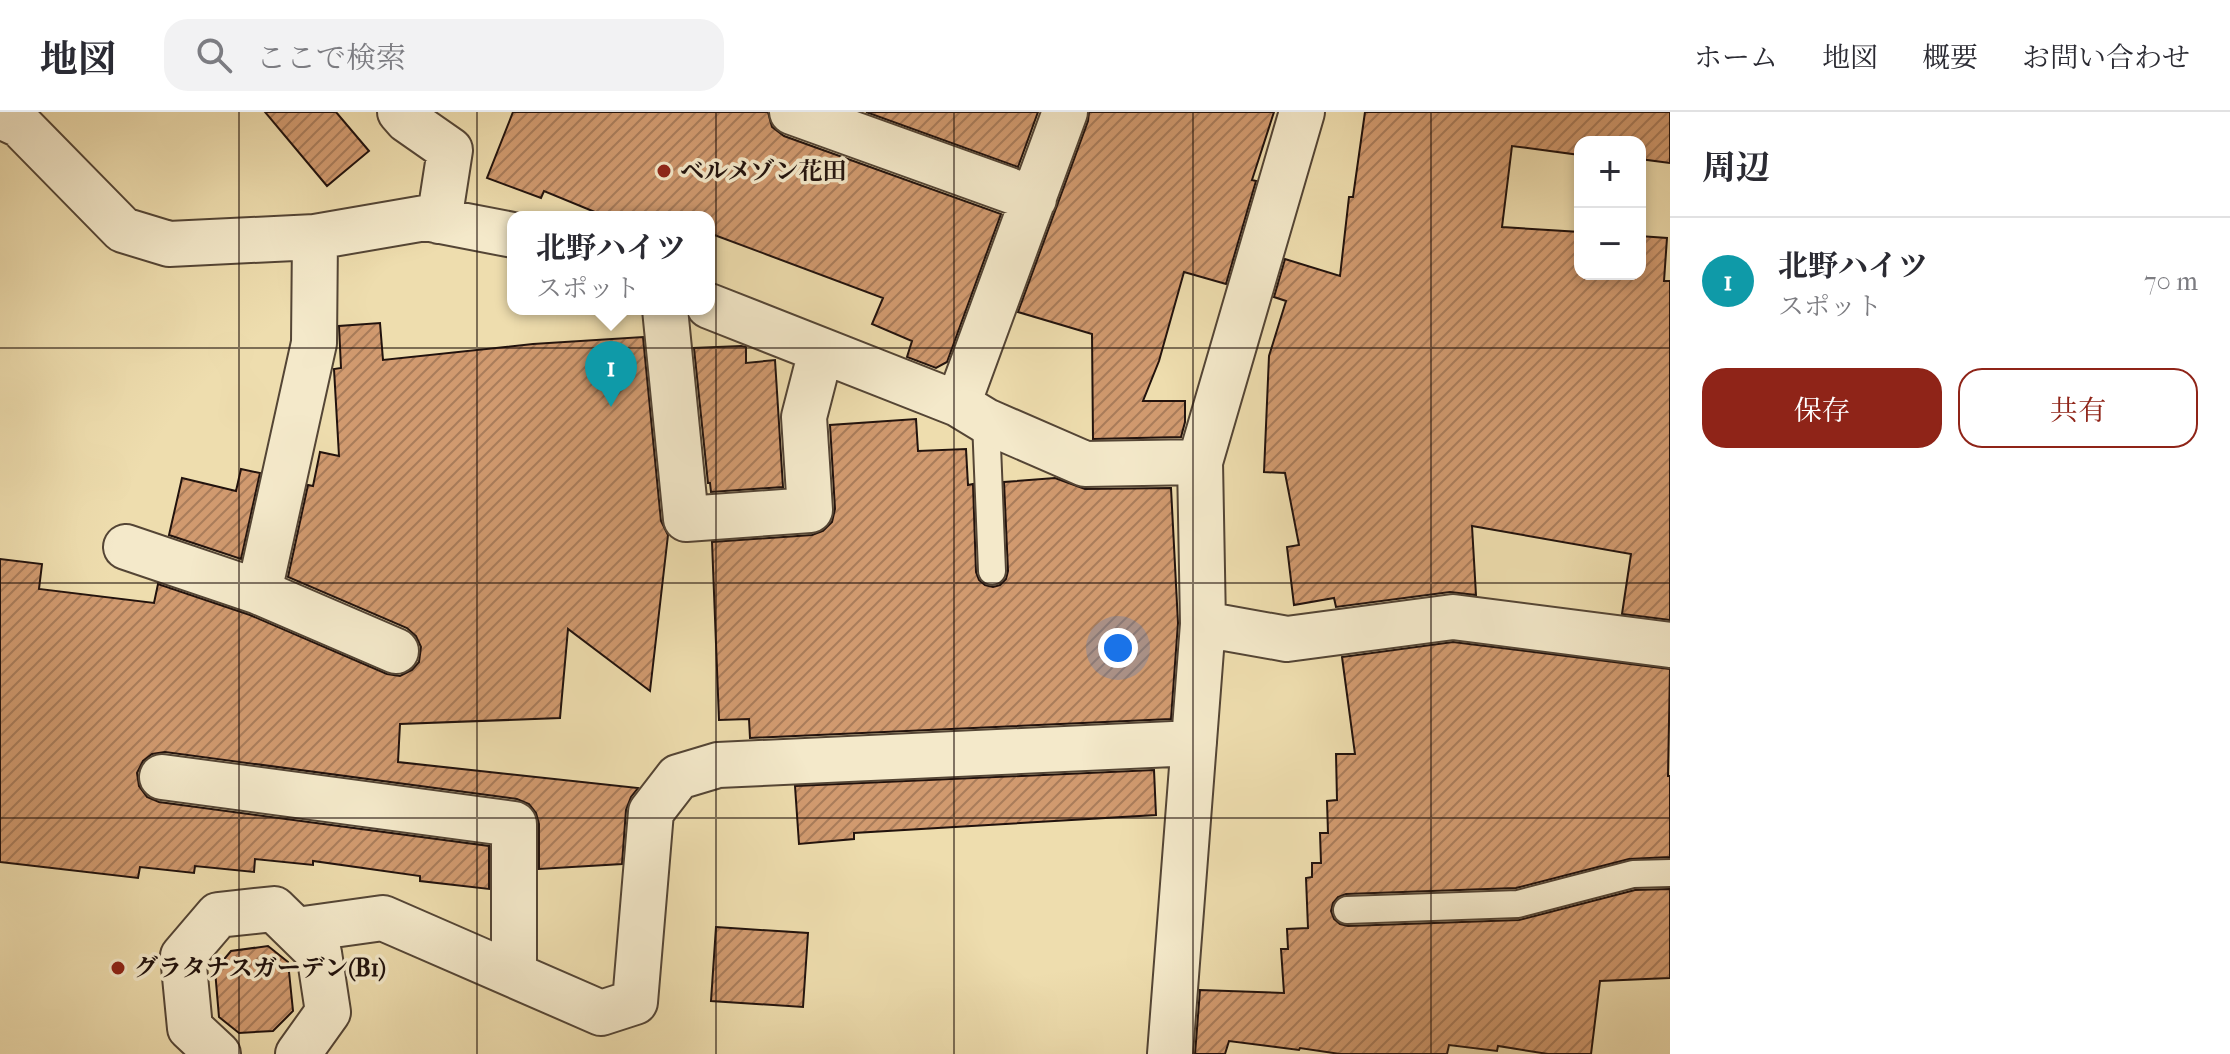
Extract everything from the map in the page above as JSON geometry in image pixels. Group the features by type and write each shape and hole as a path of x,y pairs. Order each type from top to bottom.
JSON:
{"street":[{"path":"400,112 450,150 439,221"},
{"path":"792,112 1034,199"},
{"path":"972,412 1034,199 1065,112"},
{"path":"1170,1054 1203,624 1200,462 1302,112"},
{"path":"0,116 20,125 123,230 169,244 315,237 425,218 507,234"},
{"path":"259,592 314,343 315,237"},
{"path":"715,308 972,412 1085,464 1200,462"},
{"path":"666,315 686,519 810,510 804,417 821,351"},
{"path":"126,547 259,592 396,651"},
{"path":"1203,624 1287,639 1453,617 1670,645"},
{"path":"297,930 383,918 601,1013 635,1002 651,812 678,777 718,765 1194,743"},
{"path":"162,777 514,824 514,975"},
{"path":"218,1054 190,1028 183,956 218,915 274,909 319,953 328,1012 298,1054"}],"lane":[{"path":"972,412 992,571"},
{"path":"1347,910 1518,904 1633,874 1670,873"}],"building":[{"path":"265,112 336,112 369,151 327,186"},
{"path":"513,112 768,112 772,127 784,136 1001,214 947,362 936,368 907,357 912,341 872,324 883,298 715,235 715,211 592,211 544,191 541,198 487,178"},
{"path":"866,112 1038,112 1018,167"},
{"path":"1089,112 1274,112 1252,180 1256,181 1226,284 1184,272 1159,361 1143,401 1185,401 1181,437 1093,439 1092,334 1018,312"},
{"path":"1365,112 1670,112 1670,163 1646,160 1646,136 1574,136 1574,154 1512,146 1502,227 1574,232 1574,280 1646,280 1646,236 1667,238 1664,281 1670,281 1670,620 1622,614 1631,554 1472,526 1476,595 1450,592 1336,607 1334,598 1294,605 1287,547 1299,545 1285,473 1264,472 1269,356 1286,301 1274,297 1285,259 1340,276 1349,197 1353,197"},
{"path":"380,323 383,360 533,344 643,337 661,521 668,535 650,691 568,629 560,718 400,724 398,762 638,788 626,810 622,864 539,869 539,824 536,813 529,804 517,799 165,752 152,754 143,761 137,773 139,786 147,797 159,802 489,846 489,889 420,881 420,876 313,861 313,865 255,859 254,872 195,866 194,873 140,867 138,878 0,862 0,559 42,564 39,589 154,603 158,584 250,615 387,674 400,676 419,662 421,647 416,636 407,628 288,577 308,485 313,486 320,452 339,456 334,369 341,368 339,326"},
{"path":"746,347 746,363 775,360 783,487 711,492 694,348"},
{"path":"916,419 918,451 966,449 968,485 973,484 976,572 985,585 1000,585 1008,571 1004,482 1055,478 1085,489 1171,488 1178,623 1171,719 750,738 749,719 719,720 712,542 812,535 823,531 832,522 835,509 830,425"},
{"path":"241,469 260,473 241,559 169,535 182,478 236,491"},
{"path":"1453,642 1670,669 1670,857 1629,859 1516,888 1346,894 1333,903 1331,911 1334,919 1348,926 1519,920 1635,890 1670,889 1670,978 1600,981 1591,1054 1548,1054 1498,1046 1497,1051 1449,1045 1447,1054 1340,1054 1229,1041 1225,1054 1195,1054 1200,990 1284,993 1281,949 1288,949 1287,929 1308,928 1306,878 1312,877 1312,863 1321,863 1320,833 1328,833 1327,801 1337,800 1336,754 1355,754 1342,657"},
{"path":"1154,770 1156,815 854,833 854,839 799,844 795,786"},
{"path":"716,927 808,933 803,1007 711,1001"},
{"path":"268,946 288,962 293,1011 273,1031 239,1033 219,1017 215,970 231,951"}],"place":[{"name":"ベルメゾン花田","path":"664,171"},
{"name":"北野ハイツ","path":"611,407"},
{"name":"グラタナスガーデン(B1)","path":"118,968"}]}
